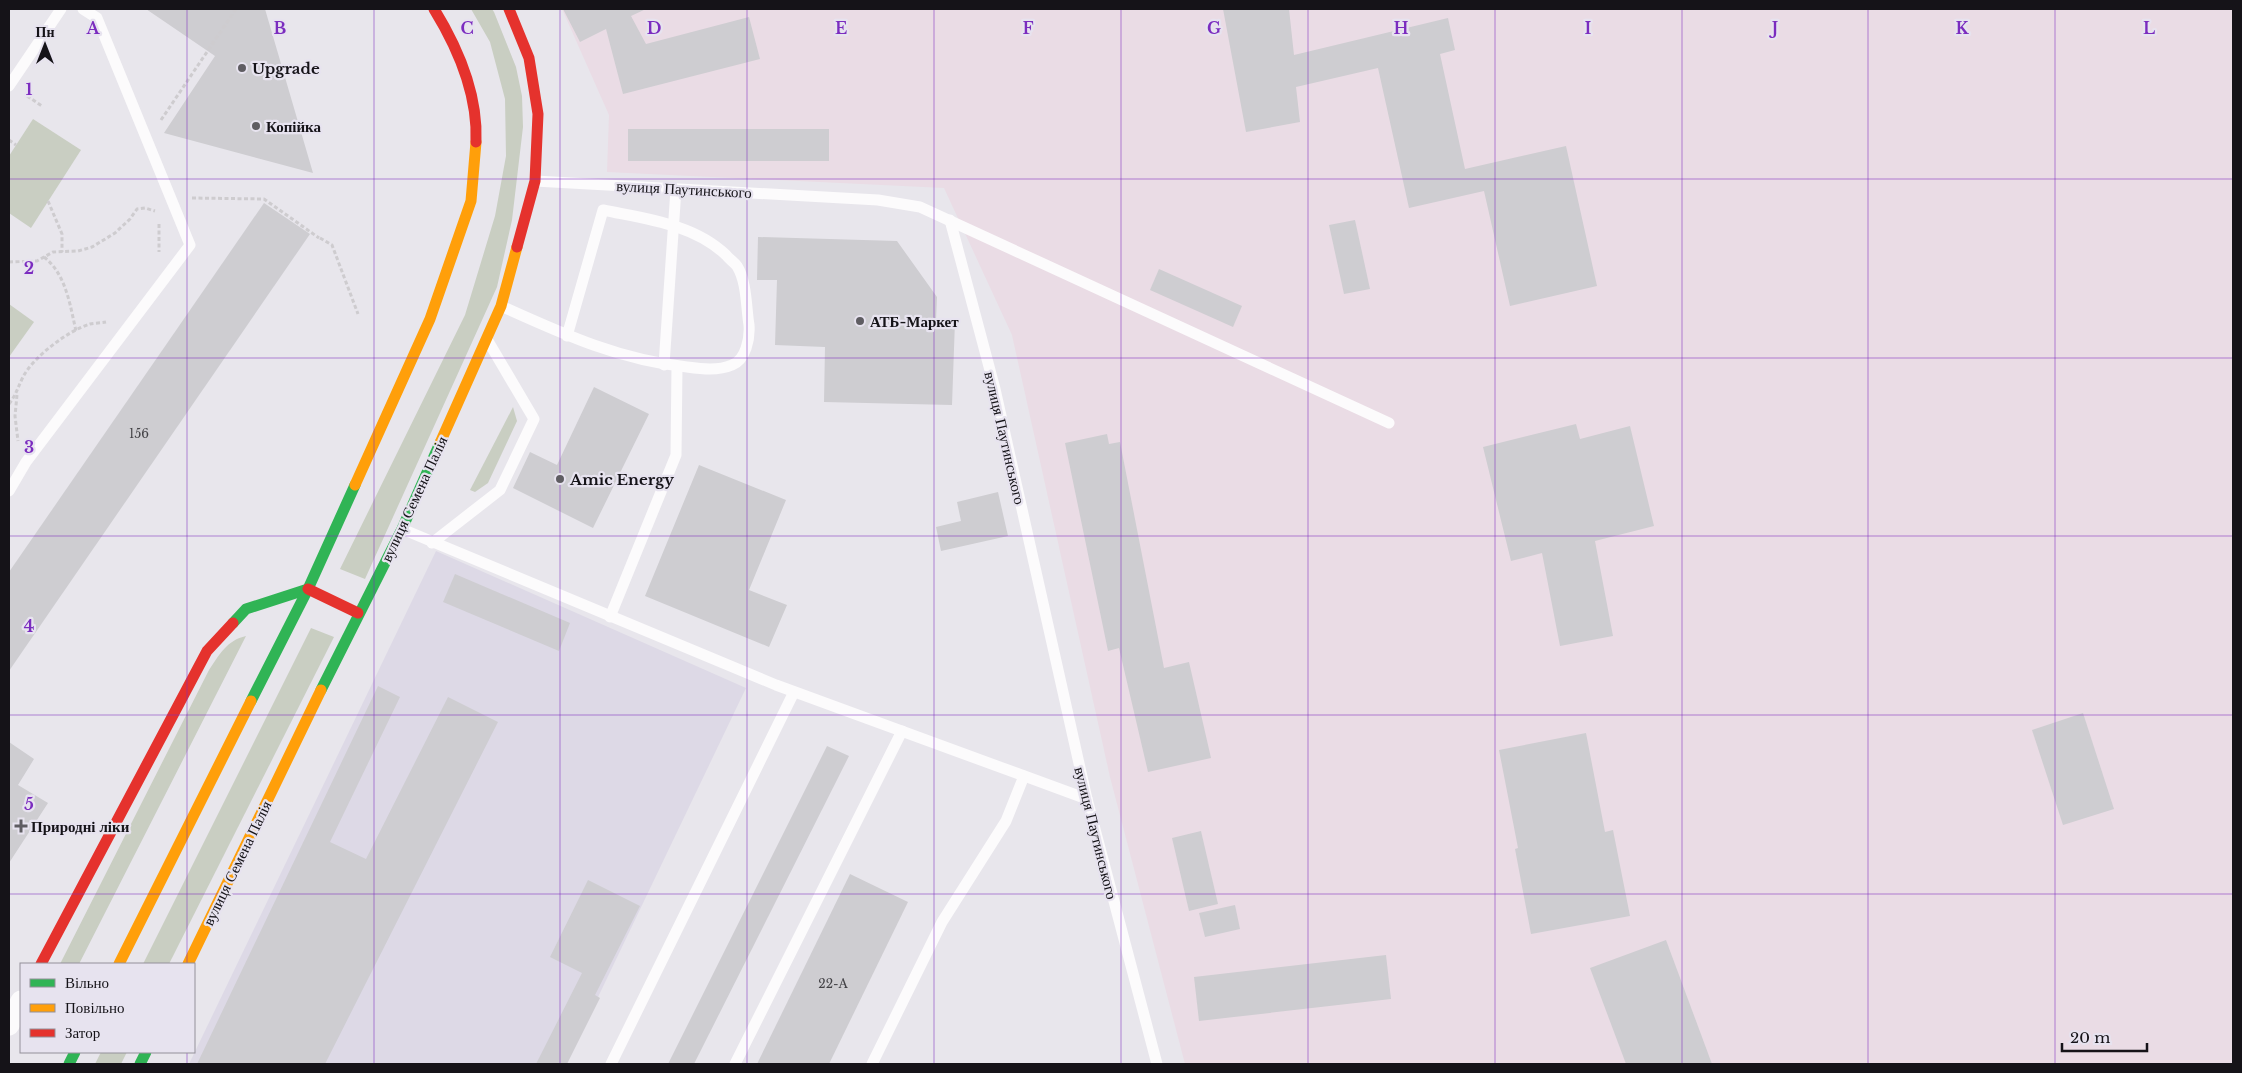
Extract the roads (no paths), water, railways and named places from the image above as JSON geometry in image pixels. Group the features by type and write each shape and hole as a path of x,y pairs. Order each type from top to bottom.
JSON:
{"main road":[{"path":"120,963 308,589 430,319 471,201 476,139 473,106 464,70 434,9"},
{"name":"вулиця Семена Палія","path":"188,963 358,613 402,529 501,306 535,181 538,114 529,58 509,9"},
{"path":"41,963 207,651 246,609 308,589 358,613"},
{"path":"69,1064 75,1053"}],"street":[{"path":"9,1026 16,1003"}],"lane":[{"path":"9,86 62,9"},
{"path":"9,491 26,462 190,245 97,18 83,9"},
{"name":"вулиця Паутинського","path":"535,181 878,200 920,206 950,220 995,389 1087,799 1157,1064"},
{"path":"664,365 676,189"},
{"path":"501,306 567,336 620,356 664,365 710,370 734,365 745,352 749,329 744,284 737,266 713,243 674,225 603,210 567,336"},
{"path":"950,220 1390,423"},
{"path":"432,543 500,490 534,419 486,339"},
{"path":"610,617 676,455 678,366"},
{"path":"402,529 794,692 1087,799"},
{"path":"611,1064 794,692"},
{"path":"735,1064 902,731"},
{"path":"872,1064 942,922 1006,821 1024,776"}],"place":[{"name":"Upgrade","path":"242,68"},
{"name":"Копійка","path":"256,126"},
{"name":"АТБ-Маркет","path":"860,321"},
{"name":"Amic Energy","path":"560,479"},
{"name":"Природні ліки","path":"21,826"}]}
